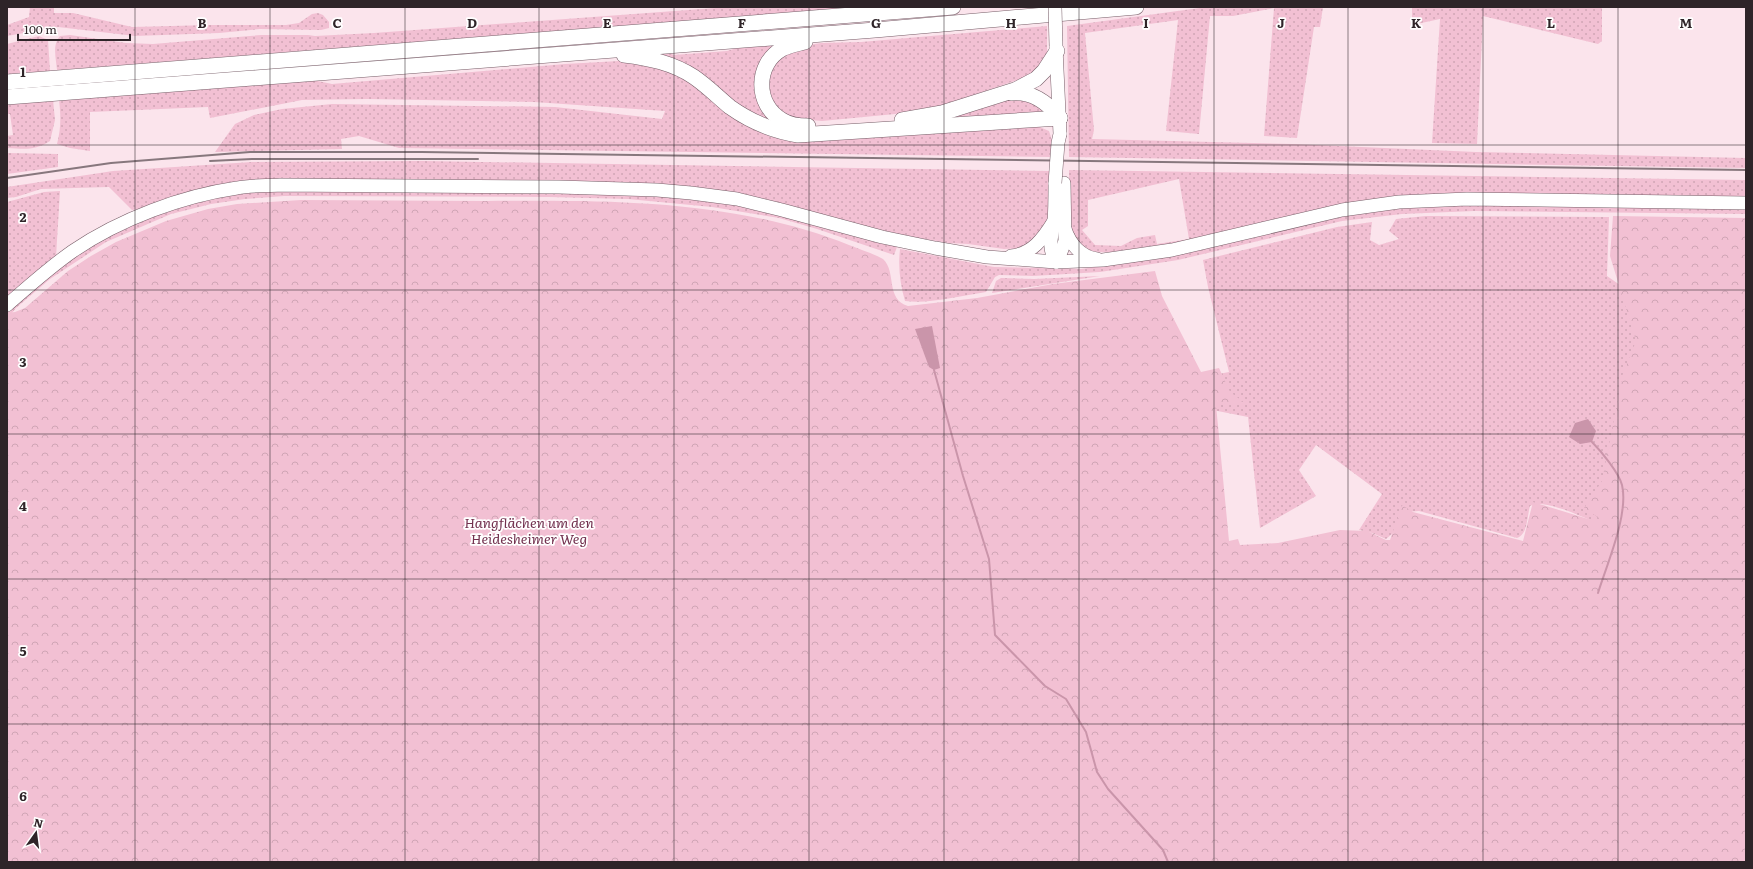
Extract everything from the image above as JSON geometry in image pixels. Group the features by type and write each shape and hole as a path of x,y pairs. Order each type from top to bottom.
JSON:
{"highway":[{"path":"7,82 953,7"},
{"path":"7,98 875,30 1136,7"},
{"path":"875,30 791,45 781,49 773,56 764,69 761,84 762,95 766,105 781,120 802,126 870,123 918,118 942,113 1016,90 1036,79 1044,71 1056,48"},
{"path":"584,52 642,57 662,62 694,77 730,106 755,122 782,133 798,135 1060,118"},
{"path":"1004,93 1017,92 1036,97 1052,108 1060,118"}],"main road":[{"path":"1055,7 1060,118 1060,134 1058,143 1059,222 1050,244 1052,256 1056,262"},
{"path":"7,304 74,250 129,221 178,201 239,187 280,185 559,188 657,190 691,193 736,199 882,237 987,257 1056,262 1103,260 1172,250 1342,210 1399,202 1467,199 1746,203"},
{"path":"987,257 1015,256 1026,252 1044,238 1059,222"},
{"path":"1059,222 1078,250 1083,254 1103,260"}],"green space":[{"path":"30,7 54,7 54,13 73,13 132,27 286,25 299,23 312,14 318,13 323,15 329,22 329,28 321,30 260,29 219,33 135,36 58,27 7,36 7,25 29,17"},
{"path":"729,7 862,7 57,70 55,56 56,43 60,36 70,35 126,43 153,44 261,35 315,36 374,33"},
{"path":"1207,7 1323,7 1320,27 1314,27 1297,138 1264,136 1274,8 1233,16 1210,16 1199,134 1166,131 1178,20 1085,33 1094,130 1092,139 1293,144 1476,152 1746,158 1746,168 1069,157 1067,26"},
{"path":"1412,7 1602,7 1602,41 1598,44 1483,16 1477,144 1432,143 1440,19 1412,25"},
{"path":"1047,26 1047,57 1038,70 1026,77 947,104 916,112 822,121 797,119 784,113 771,101 768,68 797,47 821,43 861,42"},
{"path":"39,36 48,40 50,71 7,74 7,44"},
{"path":"787,43 761,67 774,127 648,53 667,52 674,55 727,51 743,46"},
{"path":"619,61 649,63 689,81 736,119 771,137 784,139 1035,125 1049,131 1052,140 1050,157 399,148 359,136 341,139 342,149 215,152 235,124 254,115 282,109 332,104 555,107 662,119 665,111 534,102 367,99 302,100 210,118 208,107 90,112 90,151 70,148 57,144 60,122 59,100 313,80 332,84 565,64"},
{"path":"53,100 55,120 50,141 34,148 7,148 7,136 13,135 10,114 7,114 7,104"},
{"path":"1004,100 1026,100 1039,104 1045,114 896,126"},
{"path":"7,153 58,154 58,167 7,174"},
{"path":"423,161 1049,171 1048,223 1032,244 1020,248 1004,249 949,243 906,236 744,196 291,180 132,210 109,187 41,189 16,197 7,198 7,187 113,171 252,162"},
{"path":"1069,170 1746,180 1746,199 1427,195 1190,242 1111,252 1086,250 1069,231","holes":["1179,179 1189,239 1157,244 1155,235 1137,238 1121,246 1095,245 1082,230 1088,226 1088,200"]},
{"path":"282,190 627,193 736,203 818,224 897,247 894,255 779,218 712,207 628,199 549,197 284,196 245,199 211,204 171,214 106,242 50,279 16,308 7,319 7,310 78,253 130,225 177,206 241,192"},
{"path":"60,191 56,257 7,300 7,202 44,192"},
{"name":"Hangflächen um den Heidesheimer Weg","path":"301,200 624,202 670,205 716,211 761,219 805,230 871,253 883,259 887,264 896,298 901,303 908,306 977,298 1053,284 1155,271 1162,296 1201,372 1219,368 1230,392 1245,403 1216,405 1229,541 1238,539 1240,545 1278,543 1340,530 1367,531 1386,540 1390,540 1402,505 1413,512 1523,541 1533,502 1598,522 1599,518 1584,508 1602,481 1623,373 1636,341 1610,256 1613,216 1746,218 1746,862 7,862 7,313 25,308 68,271 91,256 116,242 166,221 208,209 237,204"},
{"path":"1450,204 1746,207 1746,214 1474,211 1402,214 1342,221 1178,260 1100,272 1033,276 999,275 995,277 986,292 935,301 905,301 899,269 900,249 994,267 1081,269 1156,258 1320,220 1401,206"},
{"path":"1426,216 1609,217 1607,276 1630,292 1651,275 1616,532 1559,508 1537,504 1530,506 1525,529 1521,536 1517,538 1419,511 1406,512 1392,534 1386,539 1372,533 1359,530 1382,494 1316,445 1299,470 1316,496 1260,528 1248,417 1172,402 1171,383 1229,372 1208,287 1203,260 1337,227 1372,222 1370,240 1379,245 1399,239 1389,231 1396,219"},
{"path":"1100,276 992,293 996,281 1001,278 1034,279"}],"shaded area":[{"path":"932,326 940,368 934,370 929,367 915,329"},
{"path":"1588,419 1596,431 1592,442 1580,444 1569,437 1575,423"}],"waterway":[{"path":"934,370 963,476 989,559 995,635 1045,686 1066,699 1086,732 1097,772 1108,789 1163,850 1168,862"},
{"path":"1592,442 1614,468 1622,485 1623,497 1620,524 1598,593"}],"railway":[{"path":"7,178 111,163 250,152 422,152 1746,170"},
{"path":"210,161 252,159 478,159"}]}
